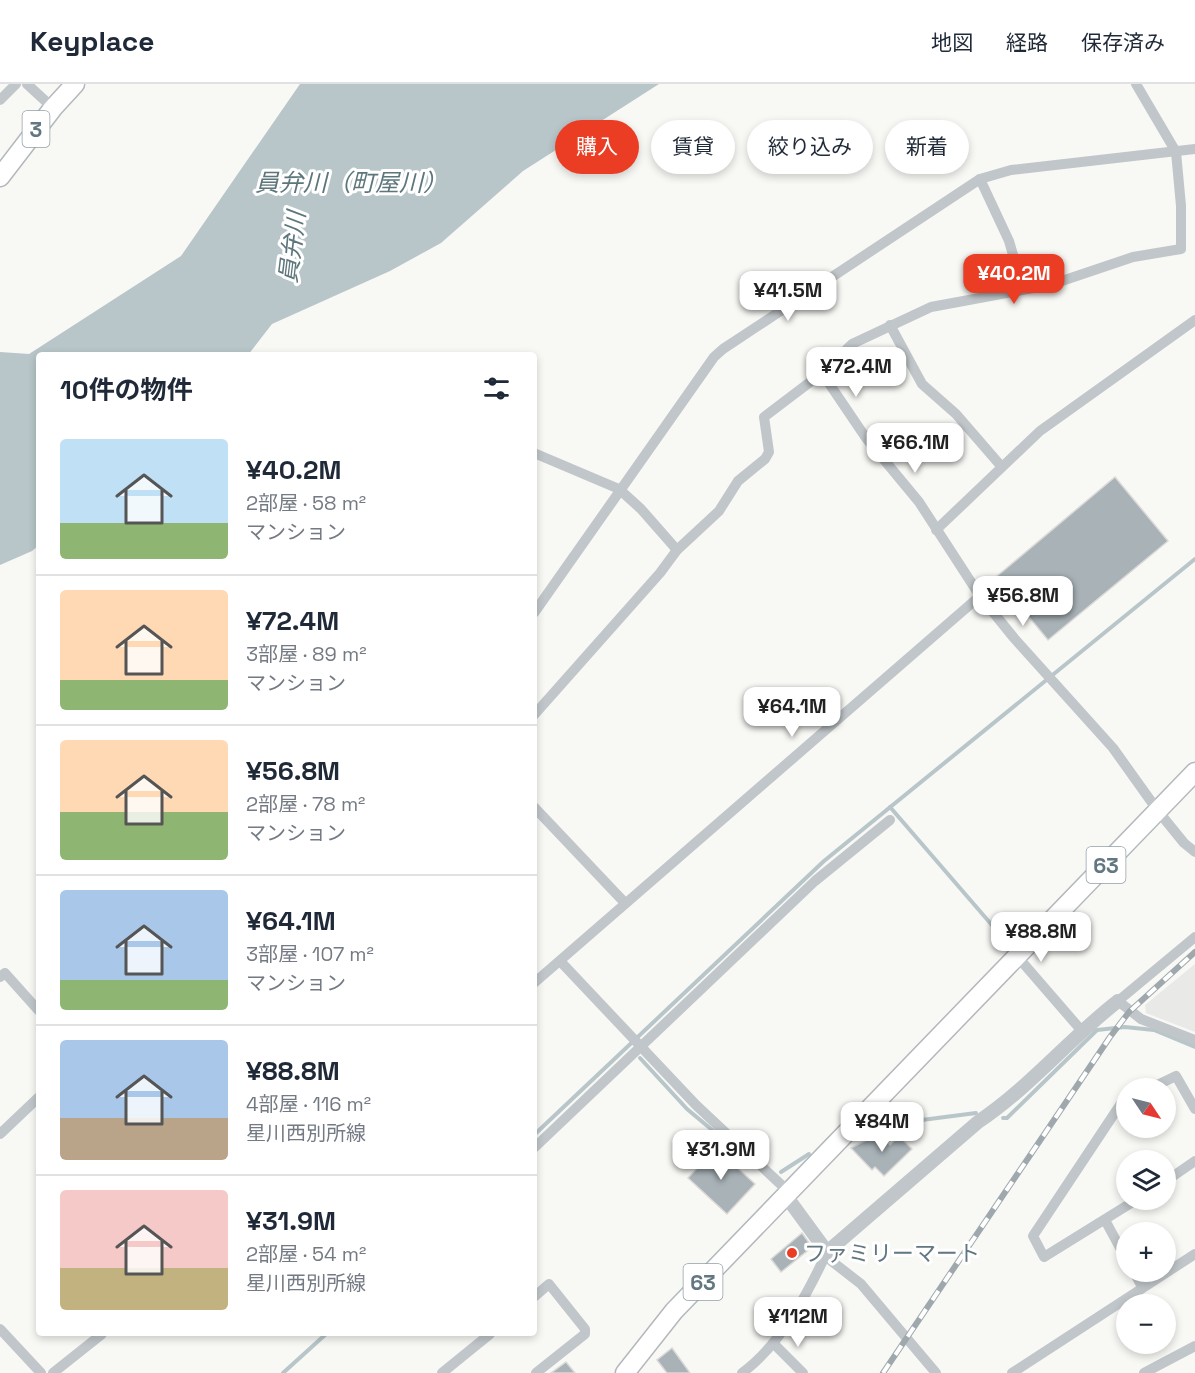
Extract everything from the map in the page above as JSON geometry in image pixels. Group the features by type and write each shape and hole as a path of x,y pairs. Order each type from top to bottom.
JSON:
{"main road":[{"name":"3","path":"0,177 53,108 75,84"},
{"name":"63","path":"625,1373 674,1311 1195,772"}],"street":[{"path":"0,100 16,84"},
{"path":"27,84 53,108"},
{"path":"537,712 660,573 677,550 719,511 738,481 765,459 769,452 764,417 822,373 852,344 931,308 1050,285 1133,257 1181,249 1181,206 1176,152 1136,84"},
{"path":"537,609 619,489 719,353 980,179 1022,168 1195,149"},
{"path":"980,179 1009,241 1023,289"},
{"path":"936,530 1040,431 1195,320"},
{"path":"890,325 922,384 956,414 1001,466"},
{"path":"822,373 866,438 919,502 980,596 1113,748 1158,811 1184,843 1195,852"},
{"path":"537,454 619,489 641,509 677,550"},
{"path":"537,980 980,596"},
{"path":"537,810 625,903"},
{"path":"537,1145 815,881 890,820"},
{"path":"749,1371 773,1343 816,1276 826,1254 978,1122 998,1109 1082,1030 1195,937"},
{"path":"1017,957 1082,1030"},
{"path":"560,961 696,1105 788,1195 826,1254 861,1284 936,1373"},
{"path":"0,977 5,974 36,1008"},
{"path":"1118,1001 1141,1019 1195,1040"},
{"path":"1172,1078 1176,1076 1195,1108"},
{"path":"0,1134 36,1100"},
{"path":"1116,1111 1033,1236 1044,1257 1120,1210"},
{"path":"1176,1174 1195,1161"},
{"path":"1105,1220 1116,1240"},
{"path":"1012,1373 1195,1254"},
{"path":"1139,1282 1142,1287"},
{"path":"536,1373 585,1334 585,1329 549,1284 537,1294"},
{"path":"0,1329 41,1373"},
{"path":"53,1373 99,1336"},
{"path":"442,1373 488,1336"},
{"path":"773,1343 803,1373"},
{"path":"1144,1373 1195,1346"}],"shaded area":[{"path":"1195,964 1195,1032 1146,1013 1145,1005"}],"water":[{"name":"員弁川（町屋川）","path":"300,84 659,84 603,120 555,120 555,151 523,171 441,243 390,271 272,324 250,352 36,352 36,548 0,565 0,352 29,354 181,256"}],"building":[{"path":"1115,477 1168,541 1048,640 996,577"},
{"path":"880,1133 890,1145 899,1136 912,1149 884,1176 875,1167 872,1170 851,1148"},
{"path":"716,1148 755,1184 727,1214 688,1178"},
{"name":"ファミリーマート","path":"802,1233 812,1247 781,1272 771,1259"},
{"path":"672,1348 690,1373 667,1373 657,1360"},
{"path":"566,1362 575,1373 551,1373"}],"waterway":[{"path":"537,1132 824,861 1195,559"},
{"path":"890,807 1010,946"},
{"path":"1003,1118 1007,1118 1097,1030 1125,1027 1154,1030 1195,1047"},
{"path":"640,1058 687,1109 729,1144"},
{"path":"850,1140 891,1124 976,1113"},
{"path":"781,1172 809,1154"},
{"path":"283,1373 324,1336"}],"railway":[{"path":"883,1373 1110,1037 1129,1012 1195,952"}],"place":[{"name":"ファミリーマート","path":"792,1253"}],"water label":[{"name":"員弁川","path":"292,247"}]}
